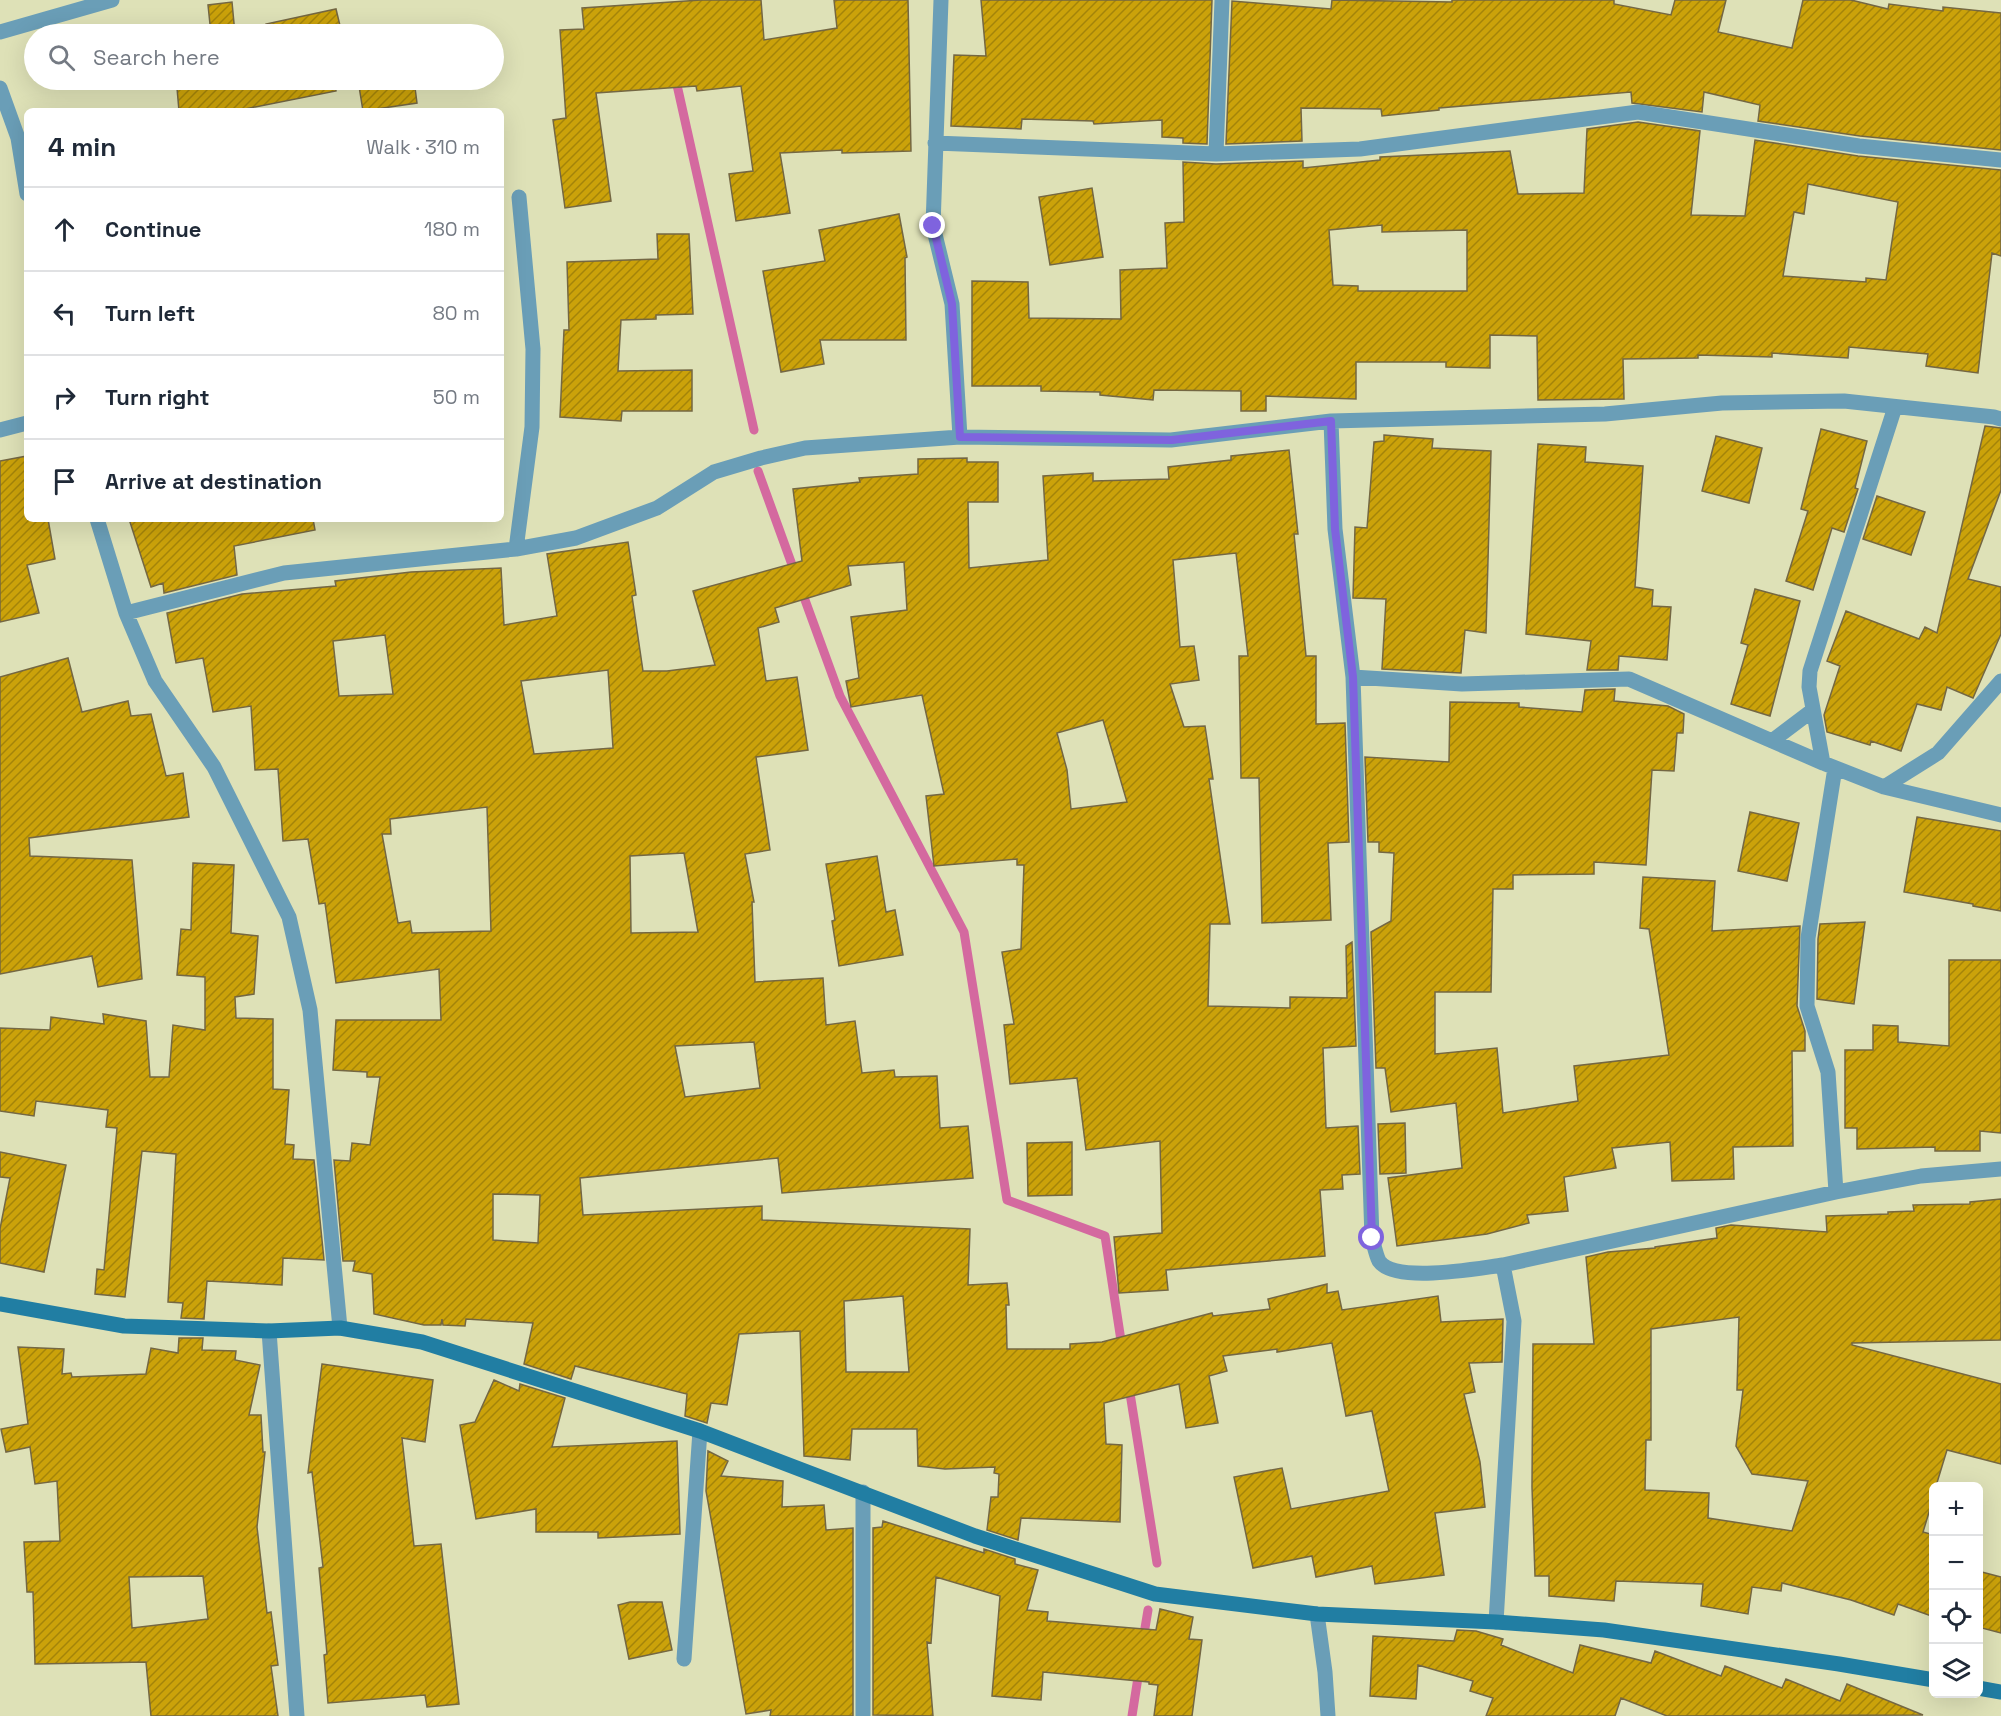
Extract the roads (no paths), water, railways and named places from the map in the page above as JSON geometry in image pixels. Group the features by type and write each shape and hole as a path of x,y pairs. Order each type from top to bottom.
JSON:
{"street":[{"path":"28,24 112,0"},
{"path":"941,0 933,226 952,304 960,437"},
{"path":"1216,154 1222,0"},
{"path":"0,32 24,25"},
{"path":"0,88 18,138 24,175"},
{"path":"935,143 1216,154 1360,149 1638,112 1858,146 2001,160"},
{"path":"516,549 532,427 533,382 533,349 519,197"},
{"path":"126,613 285,573 516,549 576,538 657,508 714,472 805,448 960,437 1172,440 1331,421 1605,414 1733,403 1844,401 1994,417 2001,420"},
{"path":"1836,1192 1828,1072 1807,1006 1808,938 1829,765 1813,710 1809,687 1810,670 1895,406"},
{"path":"1331,421 1335,529 1353,677 1372,1238 1379,1261 1390,1269 1411,1273 1446,1272 1503,1264 1836,1192 1921,1176 2001,1169"},
{"path":"0,430 24,424"},
{"path":"98,522 126,613 155,681 214,767 289,917 310,1010 340,1328"},
{"path":"1353,677 1462,684 1629,679 1884,787 2001,815"},
{"path":"1884,787 1938,753 2001,681"},
{"path":"1772,741 1813,710"},
{"path":"1496,1622 1514,1320 1503,1264"},
{"path":"0,1304 124,1326 269,1331 340,1328 422,1342 700,1431 975,1536 1155,1594 1317,1614 1496,1622 1604,1630 1929,1679"},
{"path":"269,1331 297,1716"},
{"path":"684,1659 700,1431"},
{"path":"863,1492 863,1716"},
{"path":"1317,1614 1328,1716"},
{"path":"1983,1689 2001,1692"}],"waterway":[{"path":"675,76 754,430"},
{"path":"758,471 795,573"},
{"path":"801,589 840,696 964,932 1007,1200 1105,1236 1122,1347"},
{"path":"1129,1387 1157,1563"},
{"path":"1143,1640 1148,1610"},
{"path":"1132,1716 1139,1671"}]}
